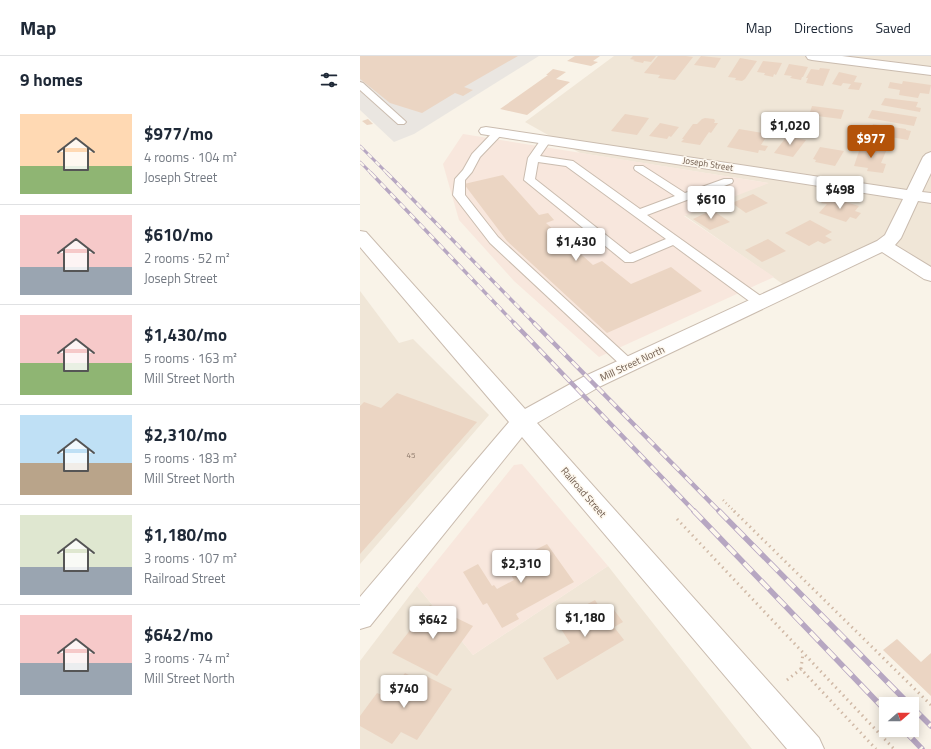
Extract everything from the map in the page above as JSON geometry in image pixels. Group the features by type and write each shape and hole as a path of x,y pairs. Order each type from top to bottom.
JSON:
{"street":[{"path":"812,56 931,71"},
{"name":"Joseph Street","path":"492,132 931,198"},
{"name":"Mill Street North","path":"360,617 522,421 578,389 629,364 883,245 892,238 931,157"},
{"name":"Railroad Street","path":"360,236 808,749"},
{"path":"883,245 931,275"}],"lane":[{"path":"360,85 401,122"},
{"path":"492,132 467,172 460,179 460,195 494,240 629,364"},
{"path":"546,140 533,158 529,180 629,259 674,240"},
{"path":"533,158 569,163 761,303"},
{"path":"639,168 684,197"},
{"path":"638,214 728,181"}],"path":[{"path":"723,500 931,706"},
{"path":"677,519 894,749"},
{"path":"763,698 801,669 803,653"},
{"path":"801,669 876,749"}],"shaded area":[{"path":"360,56 539,56 414,134 394,142 360,110"},
{"path":"614,56 931,56 931,274 883,245 790,289 684,215 768,183 580,153 525,122"},
{"path":"463,134 769,183 684,216 774,277 599,357 514,281 459,220 443,164"},
{"path":"360,291 399,343 413,339 489,415 360,564"},
{"path":"522,464 608,566 473,655 417,586 514,465"},
{"path":"608,566 752,749 360,749 360,661 417,586 473,655"}],"building":[{"path":"360,56 518,56 464,87 473,90 463,96 455,93 422,113 390,103 360,79"},
{"path":"575,56 600,56 593,61 598,62 591,66 567,61"},
{"path":"633,56 656,56 651,62 644,61 643,63 630,59"},
{"path":"658,56 693,57 675,80 658,78 660,75 644,73"},
{"path":"701,56 721,58 715,68 694,65"},
{"path":"740,58 757,61 742,81 735,80 736,78 728,77"},
{"path":"763,61 782,63 776,75 774,74 773,77 764,75 765,73 757,72"},
{"path":"789,64 808,67 801,80 790,78 792,76 784,75"},
{"path":"820,68 830,69 823,86 806,83 808,78 806,78 811,69 819,70"},
{"path":"553,69 566,72 556,79 570,82 527,115 500,109 548,75 546,75"},
{"path":"839,72 857,76 854,82 862,83 859,90 848,89 851,84 843,83 841,86 832,84"},
{"path":"903,81 931,85 929,94 920,93 918,98 899,95 900,90 888,88 890,82 902,84"},
{"path":"885,98 918,102 916,107 921,108 920,112 881,105"},
{"path":"812,106 844,110 841,119 809,115"},
{"path":"872,110 917,117 914,126 868,118"},
{"path":"625,114 649,118 637,135 611,131"},
{"path":"705,118 714,119 714,123 718,123 711,133 709,132 700,145 681,142 693,124 697,124"},
{"path":"368,119 373,124 367,125 362,121"},
{"path":"660,123 679,127 671,137 669,136 667,139 649,136"},
{"path":"873,124 911,131 908,140 873,134 875,129 871,128"},
{"path":"739,129 768,134 761,145 768,146 765,151 759,150 758,153 727,147"},
{"path":"787,136 806,140 793,157 774,153"},
{"path":"861,145 887,149 881,163 886,164 883,173 867,171 868,168 854,166"},
{"path":"820,147 844,151 835,166 815,162 816,160 813,159"},
{"path":"503,175 539,215 548,213 554,220 546,223 593,265 602,261 631,284 671,267 702,291 607,333 507,241 464,184"},
{"path":"753,194 768,203 746,213 732,203"},
{"path":"826,198 832,198 859,206 855,211 861,213 856,219 850,217 846,222 819,213 827,204 821,203"},
{"path":"712,210 730,222 710,230 693,219"},
{"path":"810,220 832,232 825,236 832,240 824,244 818,241 809,246 785,233"},
{"path":"768,239 786,251 762,262 745,250"},
{"path":"397,393 477,422 360,554 360,406 364,402 381,408"},
{"path":"547,544 574,582 516,614 519,619 502,628 487,603 483,605 463,572 478,564 492,586 494,585 497,589 514,580 505,565"},
{"path":"595,600 602,611 611,606 623,622 614,627 624,640 557,680 543,658 570,643 556,621"},
{"path":"430,605 473,626 437,676 392,653"},
{"path":"897,639 921,662 931,653 931,696 883,650"},
{"path":"405,673 422,682 426,676 452,689 417,740 401,732 392,744 360,726 360,716 377,693 387,697"}],"railway":[{"path":"360,146 387,173"},
{"path":"360,162 371,173"},
{"path":"371,173 515,324"},
{"path":"387,173 535,324"},
{"path":"514,323 695,512"},
{"path":"534,323 720,512"},
{"path":"694,511 879,704"},
{"path":"719,511 902,697"},
{"path":"919,714 931,726"},
{"path":"911,737 922,749"}]}
